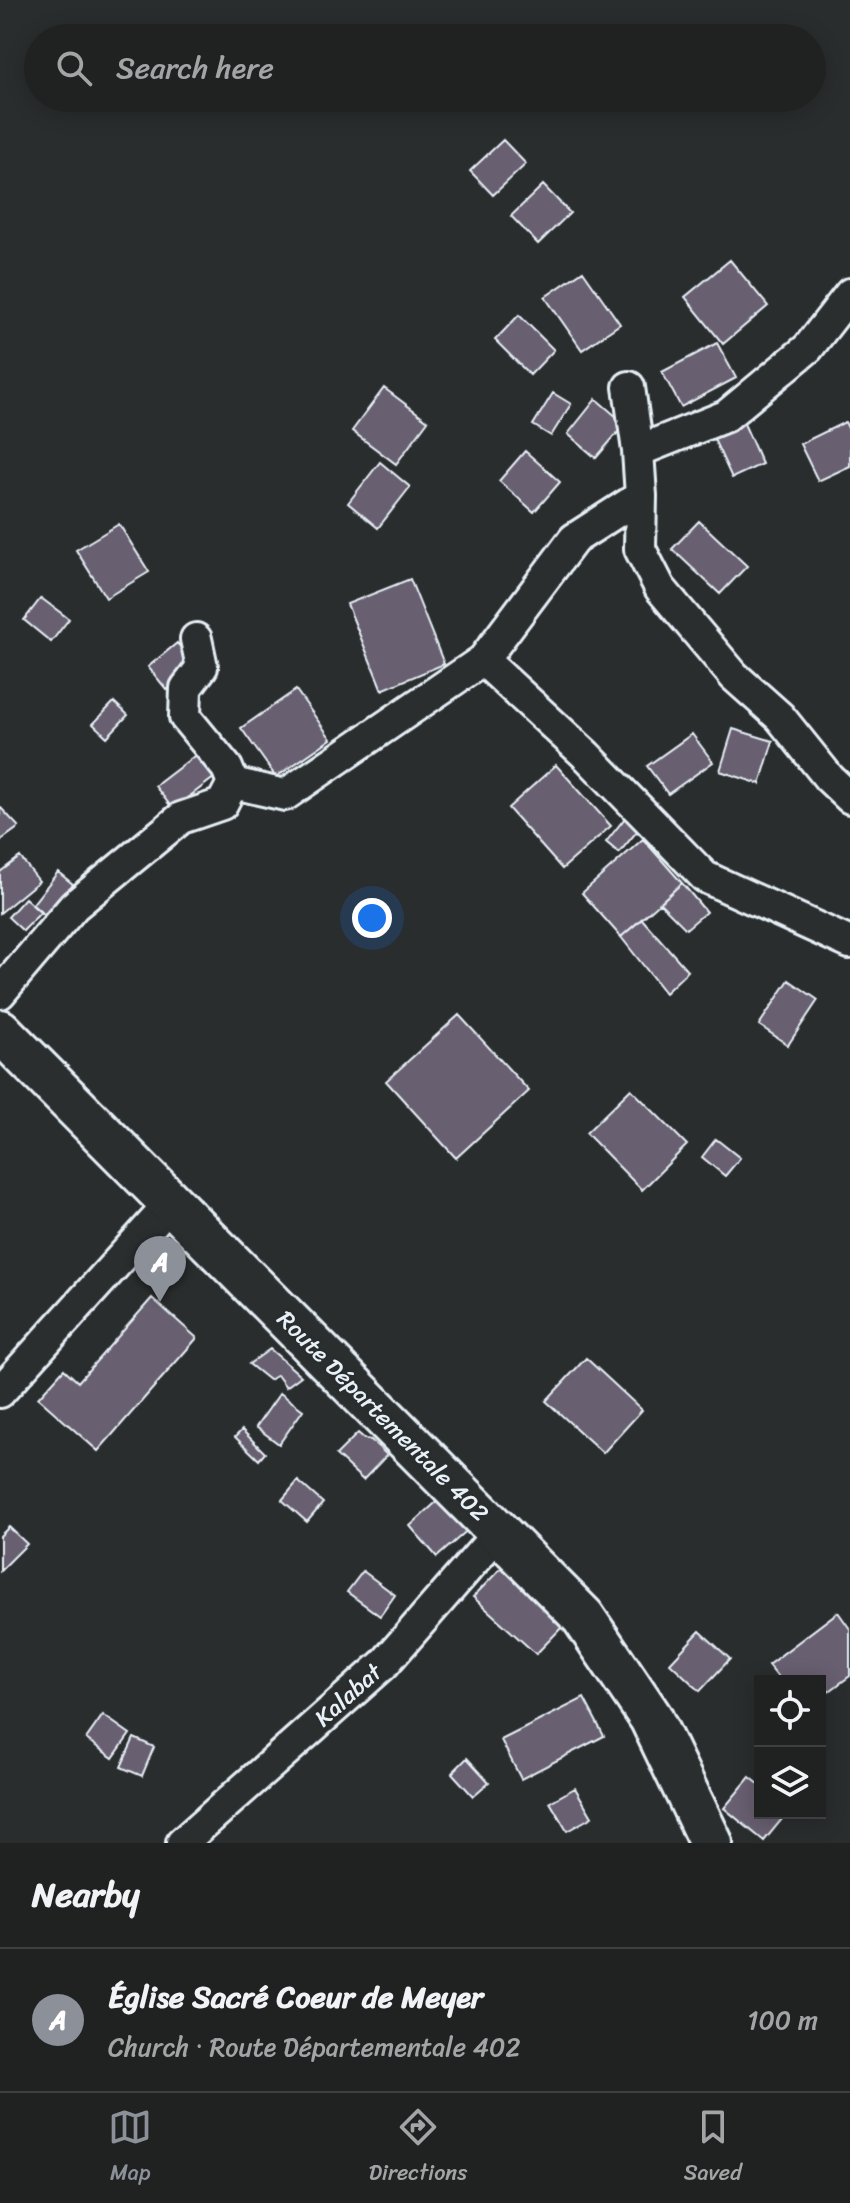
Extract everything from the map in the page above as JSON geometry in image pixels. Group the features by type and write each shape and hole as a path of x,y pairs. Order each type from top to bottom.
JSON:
{"main road":[{"name":"Route Départementale 402","path":"0,1031 583,1617 651,1718 711,1843"}],"street":[{"path":"638,451 726,416 808,348 850,294"},
{"path":"629,387 638,451 640,549 660,588 734,676 780,717 829,778 850,798"},
{"path":"233,783 285,795 483,660 574,539 641,496"},
{"path":"0,993 74,906 181,818 222,804 233,783 227,768 185,717 186,688 202,667 196,639"},
{"path":"483,660 586,755 705,877 850,943"},
{"path":"0,1392 170,1204"},
{"name":"Kalabat","path":"182,1843 384,1664 499,1532"}],"building":[{"path":"503,140 526,164 493,195 470,171"},
{"path":"543,185 570,213 538,244 511,216"},
{"path":"730,260 768,306 723,344 685,297"},
{"path":"583,271 620,324 582,350 545,297"},
{"path":"519,315 554,350 530,375 495,340"},
{"path":"717,343 736,378 681,407 662,372"},
{"path":"384,388 428,421 396,464 352,431"},
{"path":"553,393 571,404 551,436 533,425"},
{"path":"596,399 625,424 596,458 568,434"},
{"path":"742,419 762,464 732,478 711,433"},
{"path":"845,422 850,432 850,466 818,481 800,444"},
{"path":"525,451 560,482 534,512 499,481"},
{"path":"380,462 410,487 378,528 348,503"},
{"path":"699,521 747,566 720,594 672,549"},
{"path":"119,524 149,572 106,598 76,550"},
{"path":"410,579 444,664 382,690 347,604"},
{"path":"41,598 69,619 51,642 24,620"},
{"path":"177,643 196,666 167,690 148,667"},
{"path":"296,690 331,739 276,777 241,728"},
{"path":"114,702 128,715 107,737 93,724"},
{"path":"733,729 773,741 760,784 720,771"},
{"path":"692,734 713,762 668,794 647,766"},
{"path":"206,747 224,770 173,809 155,786"},
{"path":"556,765 611,826 562,869 508,808"},
{"path":"0,807 19,827 0,841"},
{"path":"625,818 639,829 619,853 606,842"},
{"path":"643,839 682,883 621,937 582,893"},
{"path":"20,857 39,881 0,913 0,872"},
{"path":"58,872 80,890 52,923 32,905"},
{"path":"682,883 706,912 686,929 660,903"},
{"path":"25,898 41,912 23,931 8,917"},
{"path":"642,919 688,971 665,993 621,937"},
{"path":"789,980 818,1000 788,1045 759,1025"},
{"path":"459,1015 529,1091 456,1158 386,1081"},
{"path":"631,1089 687,1145 642,1190 586,1133"},
{"path":"716,1139 740,1158 725,1176 702,1157"},
{"path":"152,1298 197,1338 98,1451 38,1398 64,1369 78,1382"},
{"path":"270,1349 301,1376 286,1387 277,1375 269,1380 249,1364"},
{"path":"586,1358 642,1410 603,1453 546,1401"},
{"path":"280,1393 303,1410 279,1444 256,1427"},
{"path":"242,1430 265,1453 259,1460 235,1437"},
{"path":"358,1433 387,1455 363,1480 336,1455"},
{"path":"298,1481 323,1503 307,1522 282,1500"},
{"path":"443,1496 471,1527 437,1557 410,1526"},
{"path":"9,1527 27,1544 0,1571 0,1536"},
{"path":"508,1561 566,1623 536,1654 473,1597"},
{"path":"363,1571 395,1595 380,1616 347,1592"},
{"path":"838,1612 850,1629 850,1676 826,1694 826,1675 776,1675 768,1665"},
{"path":"700,1631 730,1659 700,1691 670,1663"},
{"path":"584,1698 604,1736 521,1779 501,1740"},
{"path":"103,1715 130,1734 113,1758 86,1739"},
{"path":"134,1738 154,1747 142,1776 121,1767"},
{"path":"467,1758 489,1782 473,1796 452,1773"},
{"path":"750,1777 754,1780 754,1819 782,1819 764,1841 724,1808"},
{"path":"575,1788 592,1817 567,1831 550,1802"}],"place":[{"name":"Église Sacré Coeur de Meyer","path":"160,1302"}]}
